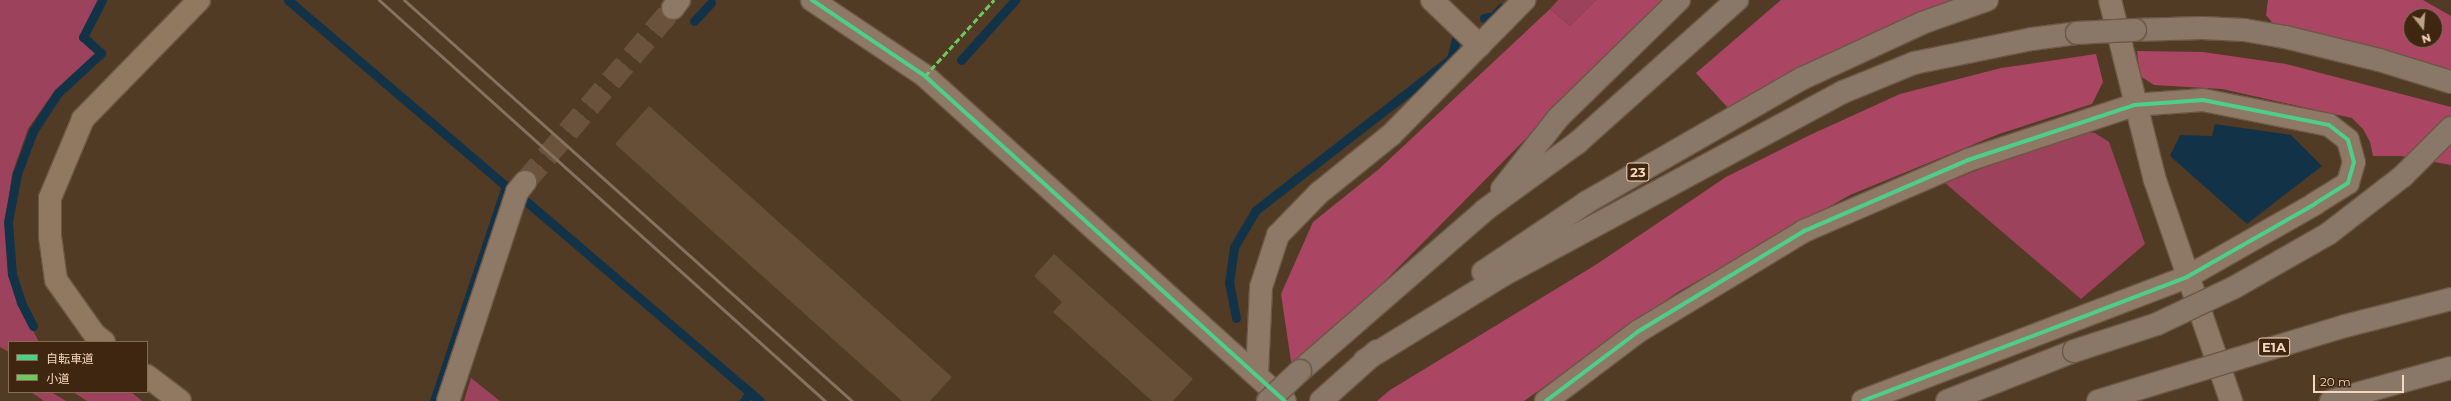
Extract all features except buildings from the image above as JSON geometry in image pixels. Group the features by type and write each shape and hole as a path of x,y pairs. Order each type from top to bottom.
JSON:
{"highway":[{"path":"1485,210 1558,118 1679,0"},
{"path":"1268,401 1300,371 1485,210 1577,143 1737,0"},
{"name":"23","path":"1322,400 1365,360 1510,253 1593,198 1801,79 1922,23 1987,0"},
{"path":"1365,360 1503,275 1843,92 1914,63 2032,39 2077,33 2202,28 2244,30 2284,37 2379,60 2451,82"},
{"path":"1948,401 2074,351 2157,324 2235,287 2328,234 2367,206 2403,176 2451,128"},
{"name":"E1A","path":"2098,401 2345,326 2451,298"},
{"path":"2331,401 2451,368"}],"street":[{"path":"103,341 95,335 56,280 50,236 50,198 83,118 199,0"},
{"path":"812,0 925,76 1257,373 1285,401"},
{"path":"1432,0 1480,46"},
{"path":"1257,373 1261,287 1278,235 1319,193 1391,135 1524,0"},
{"path":"2110,0 2134,105 2155,180 2231,401"},
{"path":"1546,401 1640,331 1804,231 1968,160 2134,105 2202,100 2329,125 2348,140 2354,162 2348,183 2315,204 2187,276 1863,401"},
{"path":"448,401 517,192 525,182"},
{"path":"148,377 180,401"}],"shaded area":[{"path":"0,0 99,0 80,37 97,52 55,90 28,129 12,174 5,223 8,274 19,304 38,341 8,341 8,351 0,347"},
{"path":"1558,0 1596,0 1570,26 1550,9"},
{"path":"1596,0 1663,0 1379,287 1292,368 1281,294 1313,222 1379,169 1550,9 1570,26"},
{"path":"1781,0 1958,0 1730,110 1696,73"},
{"path":"2268,0 2423,0 2437,8 2403,8 2403,48 2443,48 2443,11 2451,16 2451,72 2275,26 2266,15"},
{"path":"2137,51 2203,52 2286,64 2451,107 2451,165 2401,156 2373,156 2370,142 2363,129 2352,118 2222,89 2154,85 2140,76"},
{"path":"2096,54 2103,82 2092,104 1999,134 1850,195 1678,292 1524,401 1377,401 1390,390 1597,264 1726,177 1810,135 1900,94 2001,68"},
{"path":"2076,131 2095,133 2109,142 2145,244 2081,299 1945,183"},
{"path":"471,378 500,401 464,401"},
{"path":"32,393 53,393 66,401 44,401"},
{"path":"75,393 132,393 142,401 87,401"}],"water":[{"path":"2215,124 2291,135 2322,166 2247,224 2170,156 2180,135 2212,136"}],"waterway":[{"path":"33,326 21,302 12,274 8,222 17,174 33,131 58,93 101,53 83,37 102,0"},
{"path":"288,0 506,186 434,401"},
{"path":"961,60 1015,0"},
{"path":"694,21 711,3"},
{"path":"1484,18 1494,16 1501,8"},
{"path":"1236,318 1229,283 1234,247 1256,210 1451,59 1456,39"},
{"path":"527,202 760,401"},
{"path":"744,401 750,392"}],"tunnel":[{"path":"525,182 673,8"}],"railway":[{"path":"379,0 825,401"},
{"path":"404,0 852,401"}],"marked path":[{"path":"925,76 994,0"}],"cycle path":[{"path":"812,0 925,76 1285,401"},
{"path":"1546,401 1639,331 1804,231 1968,160 2134,105 2203,100 2329,125 2348,140 2354,162 2348,183 2315,204 2187,277 1863,401"}]}
